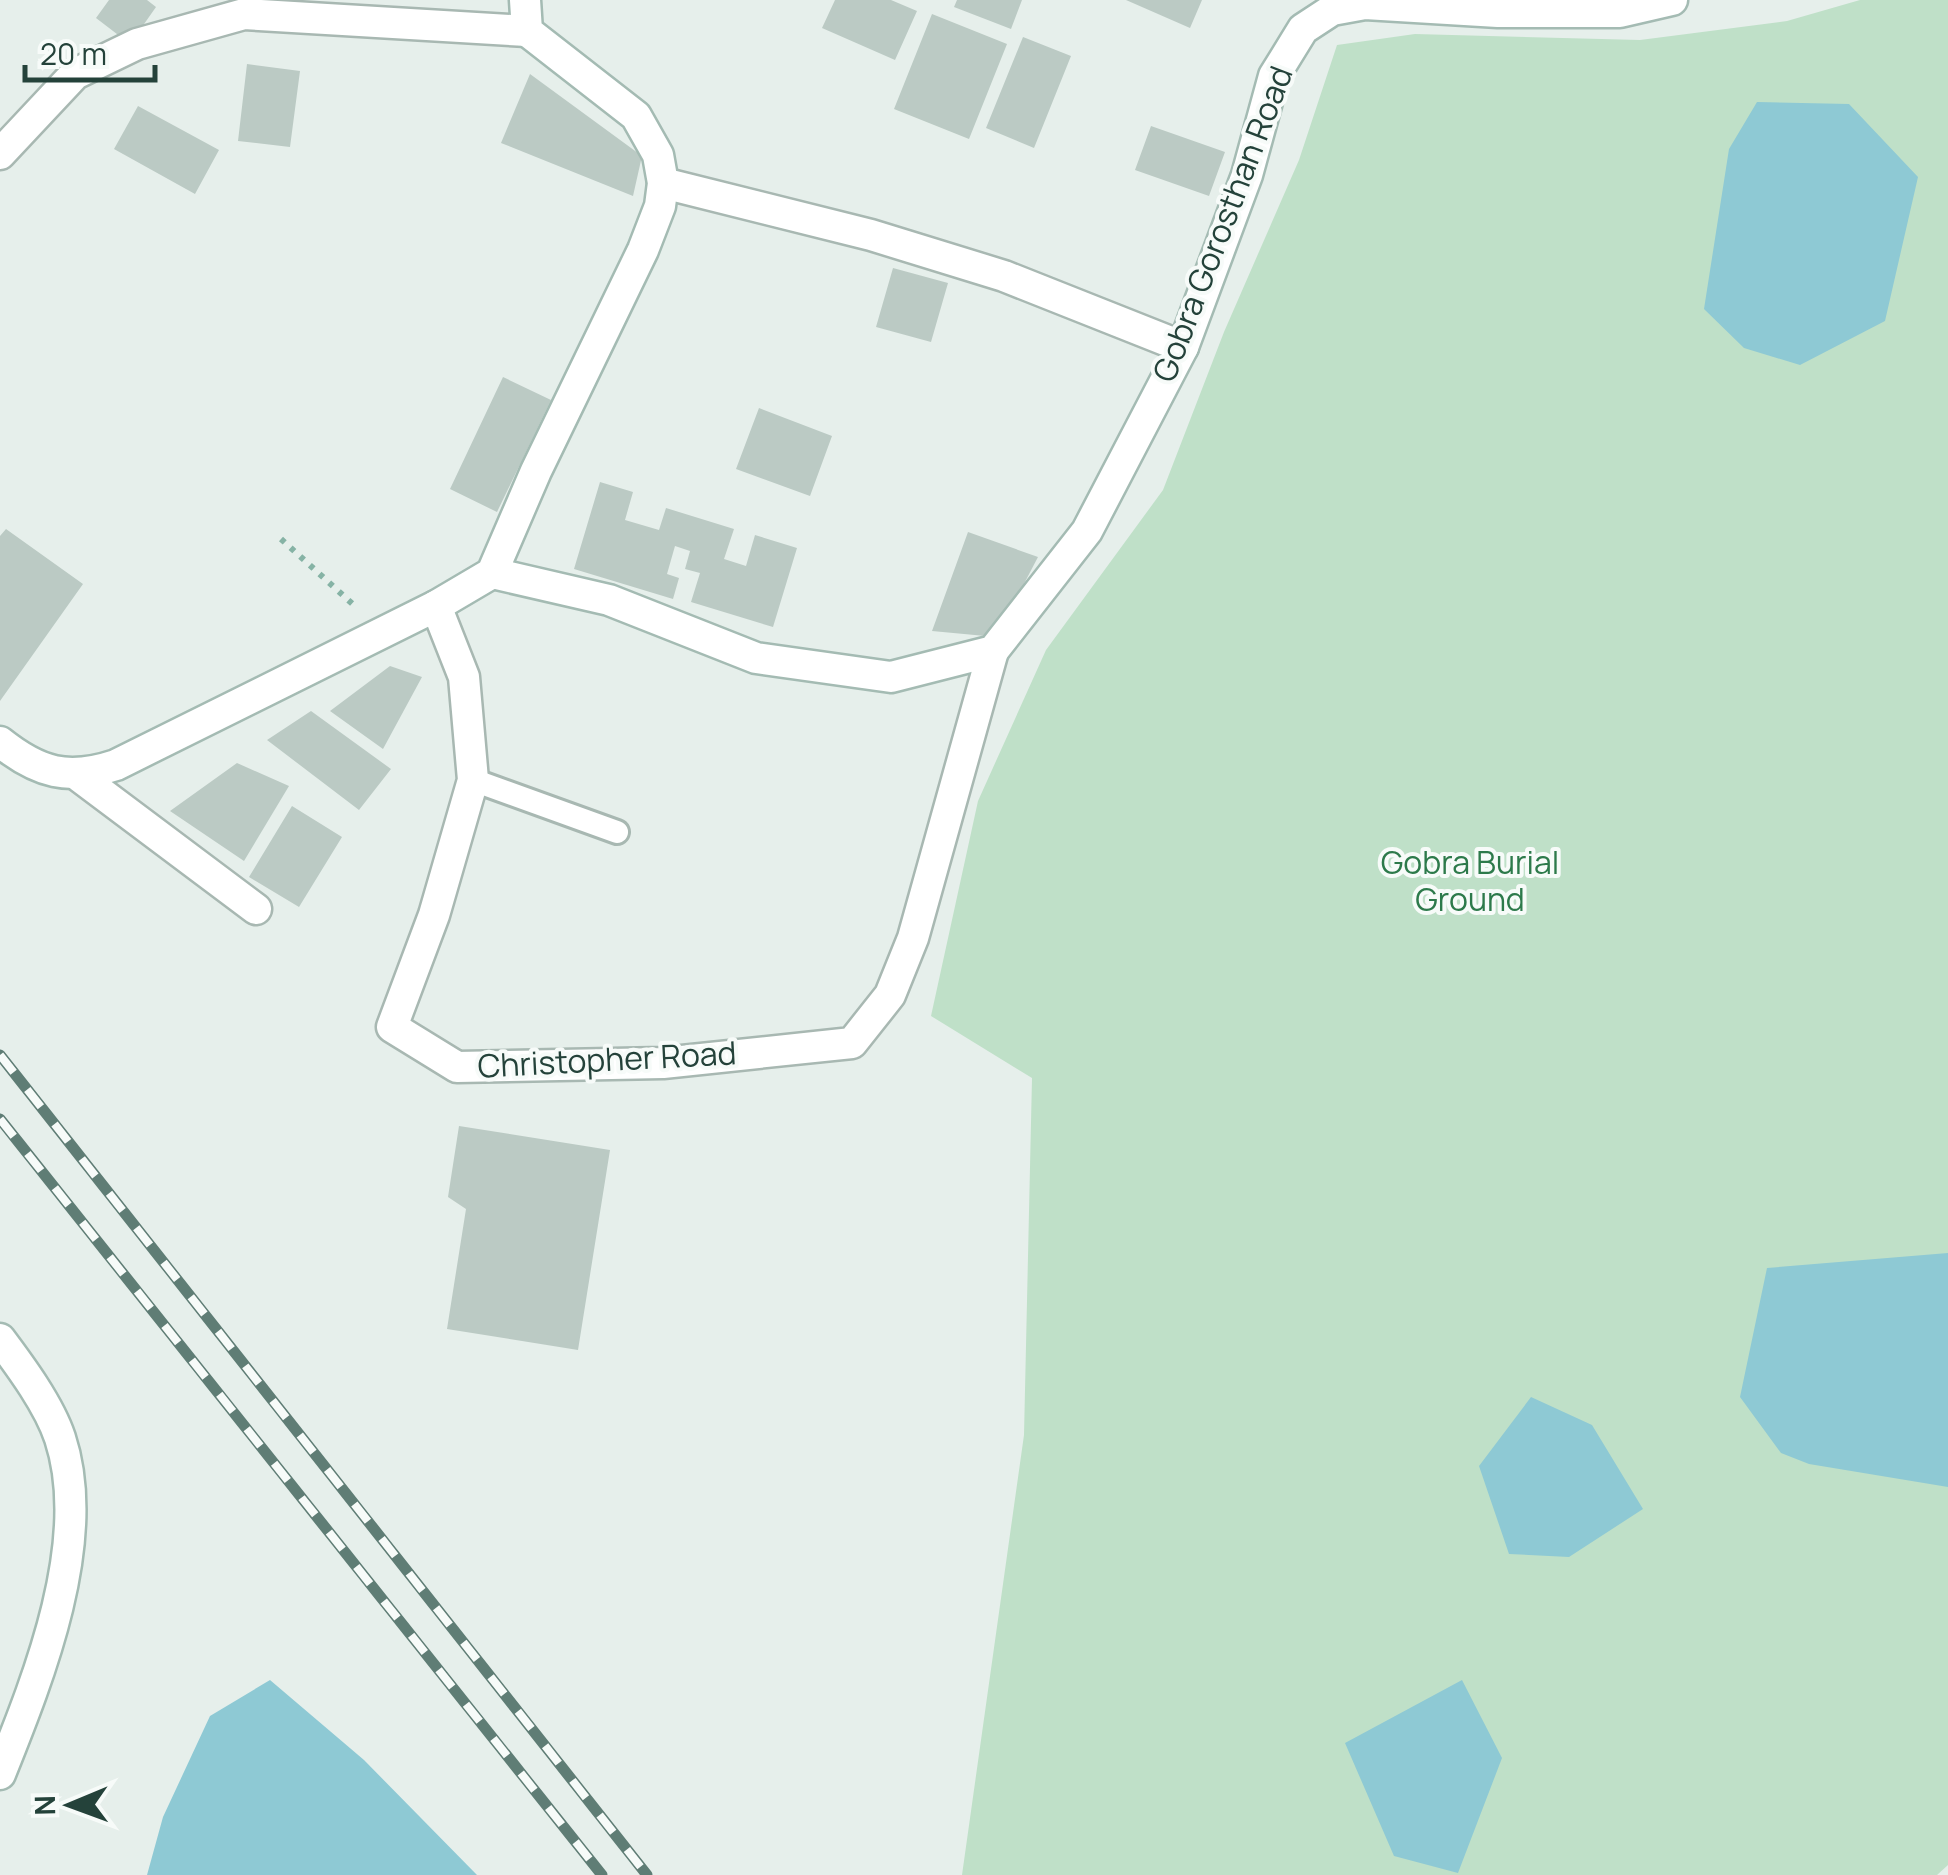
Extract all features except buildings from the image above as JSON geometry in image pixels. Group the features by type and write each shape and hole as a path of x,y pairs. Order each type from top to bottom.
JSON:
{"street":[{"path":"525,0 527,31"},
{"name":"Gobra Gorosthan Road","path":"993,651 1087,531 1183,347 1247,175 1274,76 1303,29 1332,10 1365,4 1498,12 1620,12 1672,0"},
{"path":"0,154 75,74 137,44 244,14 527,31 636,116 658,156 662,183 660,206 643,250 536,471 492,573 436,606 116,766 80,777"},
{"path":"662,183 871,235 1004,276 1183,347"},
{"path":"492,573 609,600 756,658 891,677 993,651"},
{"name":"Christopher Road","path":"436,606 464,677 472,780 434,915 392,1026 457,1067 663,1063 852,1042 890,995 914,938 993,651"},
{"path":"0,742 27,764 80,777 256,909"},
{"path":"0,1339 60,1437 72,1522 39,1676 0,1774"}],"lane":[{"path":"472,780 617,832"}],"path":[{"path":"282,539 383,632"}],"green space":[{"name":"Gobra Burial Ground","path":"1860,0 1948,0 1948,1865 1937,1875 962,1875 1024,1435 1032,1078 931,1016 978,801 1046,650 1163,490 1224,332 1299,160 1337,45 1415,34 1640,40 1787,21"}],"water":[{"path":"1757,102 1849,104 1918,177 1885,321 1800,365 1744,348 1704,309 1729,149"},
{"path":"1948,1253 1948,1487 1809,1464 1781,1453 1740,1397 1767,1268"},
{"path":"1531,1397 1592,1425 1643,1509 1569,1557 1509,1554 1479,1466"},
{"path":"270,1680 364,1760 477,1875 147,1875 163,1817 210,1716"},
{"path":"1462,1680 1502,1758 1458,1873 1394,1856 1345,1743"}],"railway":[{"path":"0,1055 647,1875"},
{"path":"0,1119 602,1875"}]}
